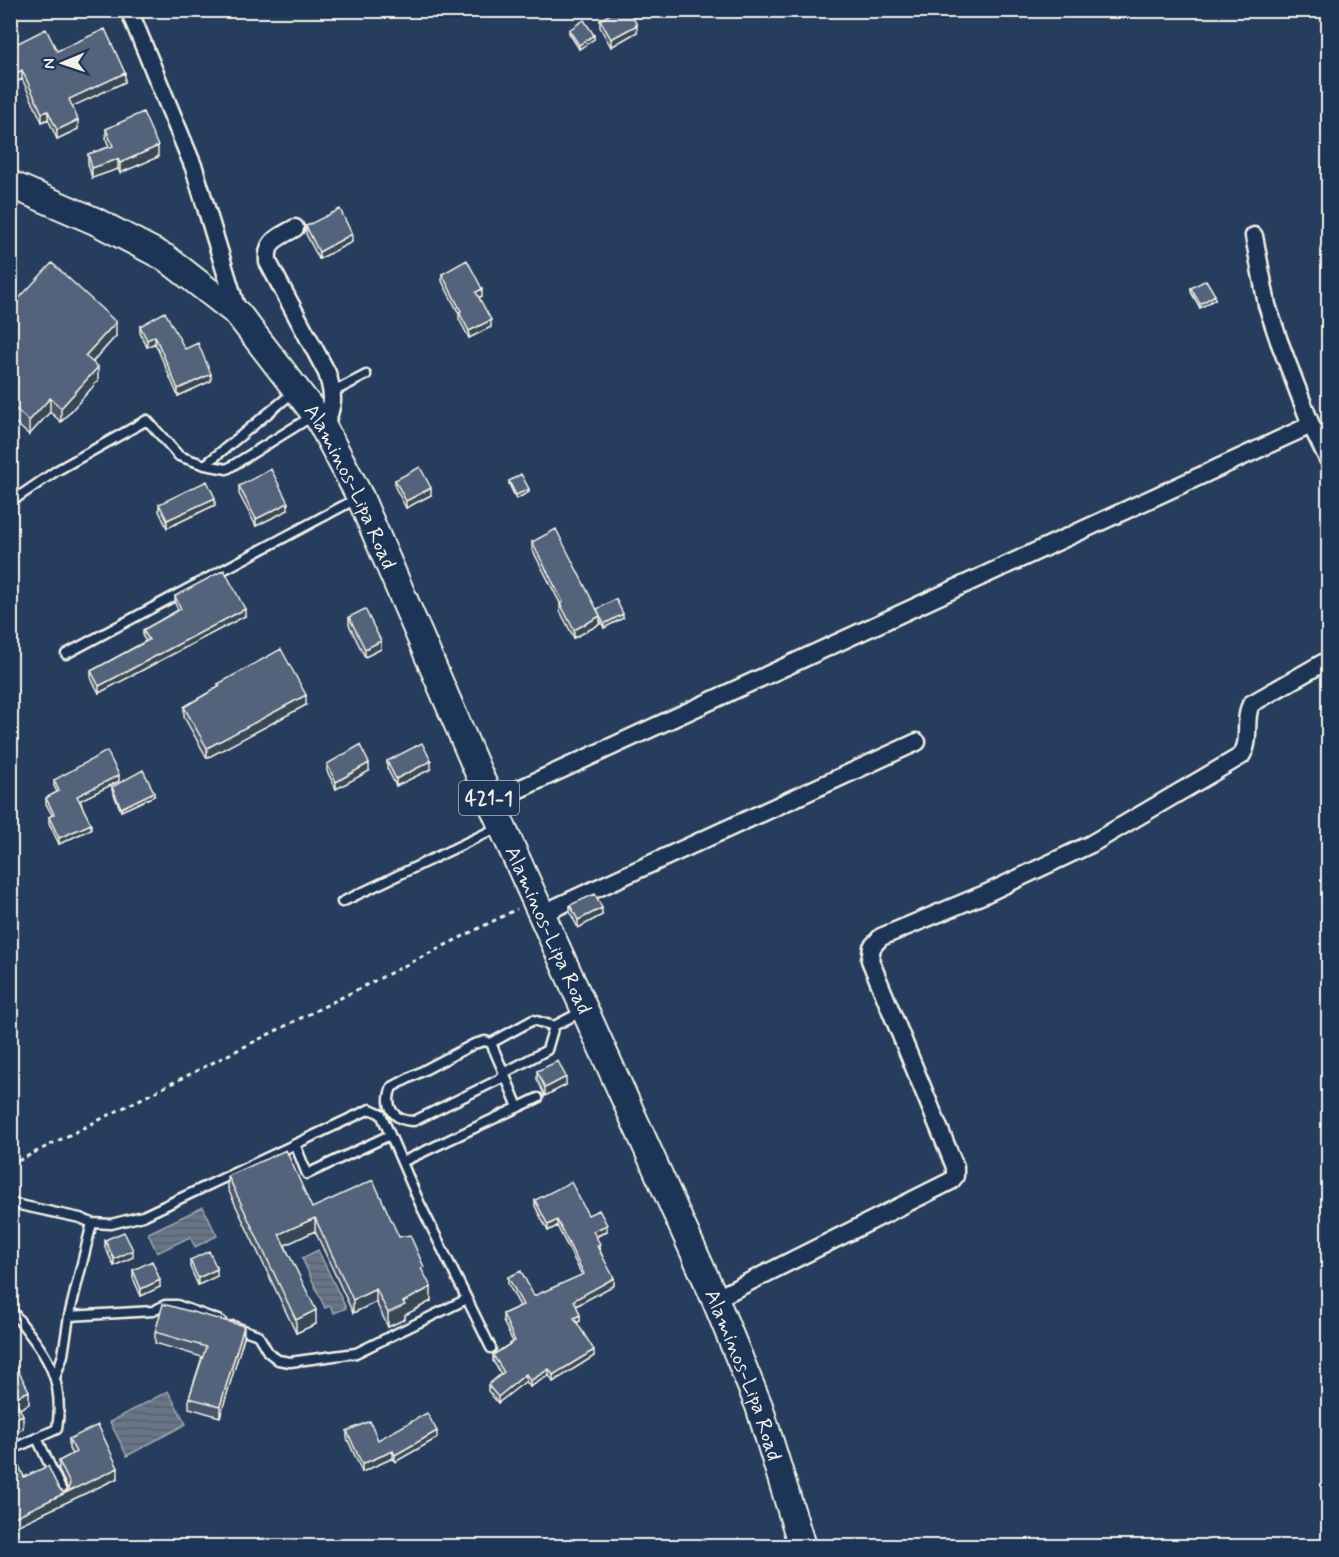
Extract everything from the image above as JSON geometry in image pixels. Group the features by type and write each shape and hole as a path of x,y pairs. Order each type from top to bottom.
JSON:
{"main road":[{"name":"Alaminos-Lipa Road","path":"10,184 95,220 166,258 238,314 320,422 360,497 491,802 586,1010 692,1253 715,1299 759,1407 802,1546"}],"street":[{"path":"133,12 194,168 238,314"},
{"path":"295,228 270,243 267,252 268,262 327,373 333,392 333,404 320,422"},
{"path":"1254,236 1267,305 1311,425 1329,459"},
{"path":"491,802 1311,425"},
{"path":"715,1299 951,1181 955,1176 955,1167 870,960 872,947 881,937 985,894 1091,844 1242,756 1246,750 1248,710 1251,704 1329,660"},
{"path":"538,907 917,742"}],"lane":[{"path":"333,392 366,375"},
{"path":"205,465 297,390"},
{"path":"10,498 18,497 56,471 147,420 179,456 226,470 320,422"},
{"path":"66,654 360,497"},
{"path":"342,902 502,825"},
{"path":"554,1026 548,1050 504,1073 494,1083 414,1121 400,1119 391,1111 388,1101 392,1087 480,1042 491,1043 533,1020 554,1026 586,1010"},
{"path":"491,1043 518,1107"},
{"path":"402,1162 538,1098"},
{"path":"10,1203 80,1218 92,1223 111,1224 143,1216 370,1109 381,1114 391,1111"},
{"path":"381,1114 420,1204 491,1348"},
{"path":"295,1144 307,1174 390,1135"},
{"path":"55,1377 63,1355 69,1316 92,1223"},
{"path":"69,1316 153,1311 165,1305 177,1305 258,1335 268,1352 278,1360 290,1362 356,1353 467,1299"},
{"path":"10,1308 48,1359 55,1377 60,1407 57,1429 10,1450"},
{"path":"37,1438 64,1496"}],"path":[{"path":"10,1166 538,907"}],"water":[{"path":"203,1207 217,1236 195,1247 190,1237 157,1253 148,1233"},
{"path":"318,1250 346,1308 334,1313 330,1306 325,1308 302,1258"},
{"path":"168,1391 186,1424 127,1456 110,1422"}],"building":[{"path":"617,10 629,10 637,25 611,39 600,20"},
{"path":"584,20 594,35 579,45 569,30"},
{"path":"46,29 57,51 105,29 125,73 69,99 78,120 57,130 48,111 42,113 22,70 17,73 10,62 10,47"},
{"path":"143,112 158,146 120,163 118,159 92,168 88,154 113,146 106,129"},
{"path":"340,209 352,234 319,252 306,226"},
{"path":"467,260 482,289 476,292 491,320 469,331 442,274"},
{"path":"52,263 116,322 85,356 98,367 61,408 50,398 29,421 10,404 10,308"},
{"path":"1206,280 1215,295 1200,304 1191,288"},
{"path":"165,312 185,349 198,343 211,374 178,389 155,336 147,340 140,326"},
{"path":"420,467 431,488 406,501 395,480"},
{"path":"271,469 288,503 256,519 239,486"},
{"path":"521,474 529,489 516,495 509,481"},
{"path":"207,481 215,498 167,520 159,504"},
{"path":"556,529 600,616 574,630 560,603 563,602 532,542"},
{"path":"224,570 245,609 99,686 91,671 149,640 143,630 181,609 175,596"},
{"path":"616,599 623,614 604,624 597,609"},
{"path":"365,609 381,641 365,649 349,617"},
{"path":"281,649 306,695 207,748 184,707 220,686 218,684"},
{"path":"422,743 431,761 396,779 387,761"},
{"path":"360,745 369,763 336,782 327,764"},
{"path":"107,751 119,775 77,796 91,824 59,838 49,817 54,814 46,798 59,791 54,780"},
{"path":"143,770 154,792 121,808 112,787"},
{"path":"595,894 602,908 578,920 570,905"},
{"path":"558,1061 566,1077 545,1088 537,1071"},
{"path":"286,1150 312,1208 373,1180 399,1237 410,1235 424,1267 421,1268 431,1287 403,1302 405,1305 388,1313 376,1289 353,1300 315,1218 279,1234 316,1310 296,1320 228,1176"},
{"path":"571,1182 588,1215 599,1210 607,1225 593,1231 600,1244 597,1246 614,1278 574,1300 580,1315 574,1318 594,1350 553,1375 549,1369 530,1381 526,1374 498,1397 488,1385 504,1372 493,1355 515,1341 503,1314 523,1305 508,1277 521,1271 534,1296 584,1274 557,1220 548,1225 535,1200"},
{"path":"124,1232 133,1250 114,1259 105,1240"},
{"path":"209,1251 217,1269 198,1278 190,1260"},
{"path":"152,1261 160,1280 141,1289 133,1270"},
{"path":"163,1304 244,1326 220,1406 189,1398 206,1347 155,1332"},
{"path":"10,1355 29,1391 14,1398 23,1415 10,1421"},
{"path":"427,1413 437,1431 395,1455 393,1451 362,1464 347,1431 370,1421 378,1440"},
{"path":"98,1425 118,1468 10,1519 10,1467 18,1463 24,1477 48,1466 59,1489 63,1492 67,1491 70,1484 59,1461 76,1452 69,1439"}]}
